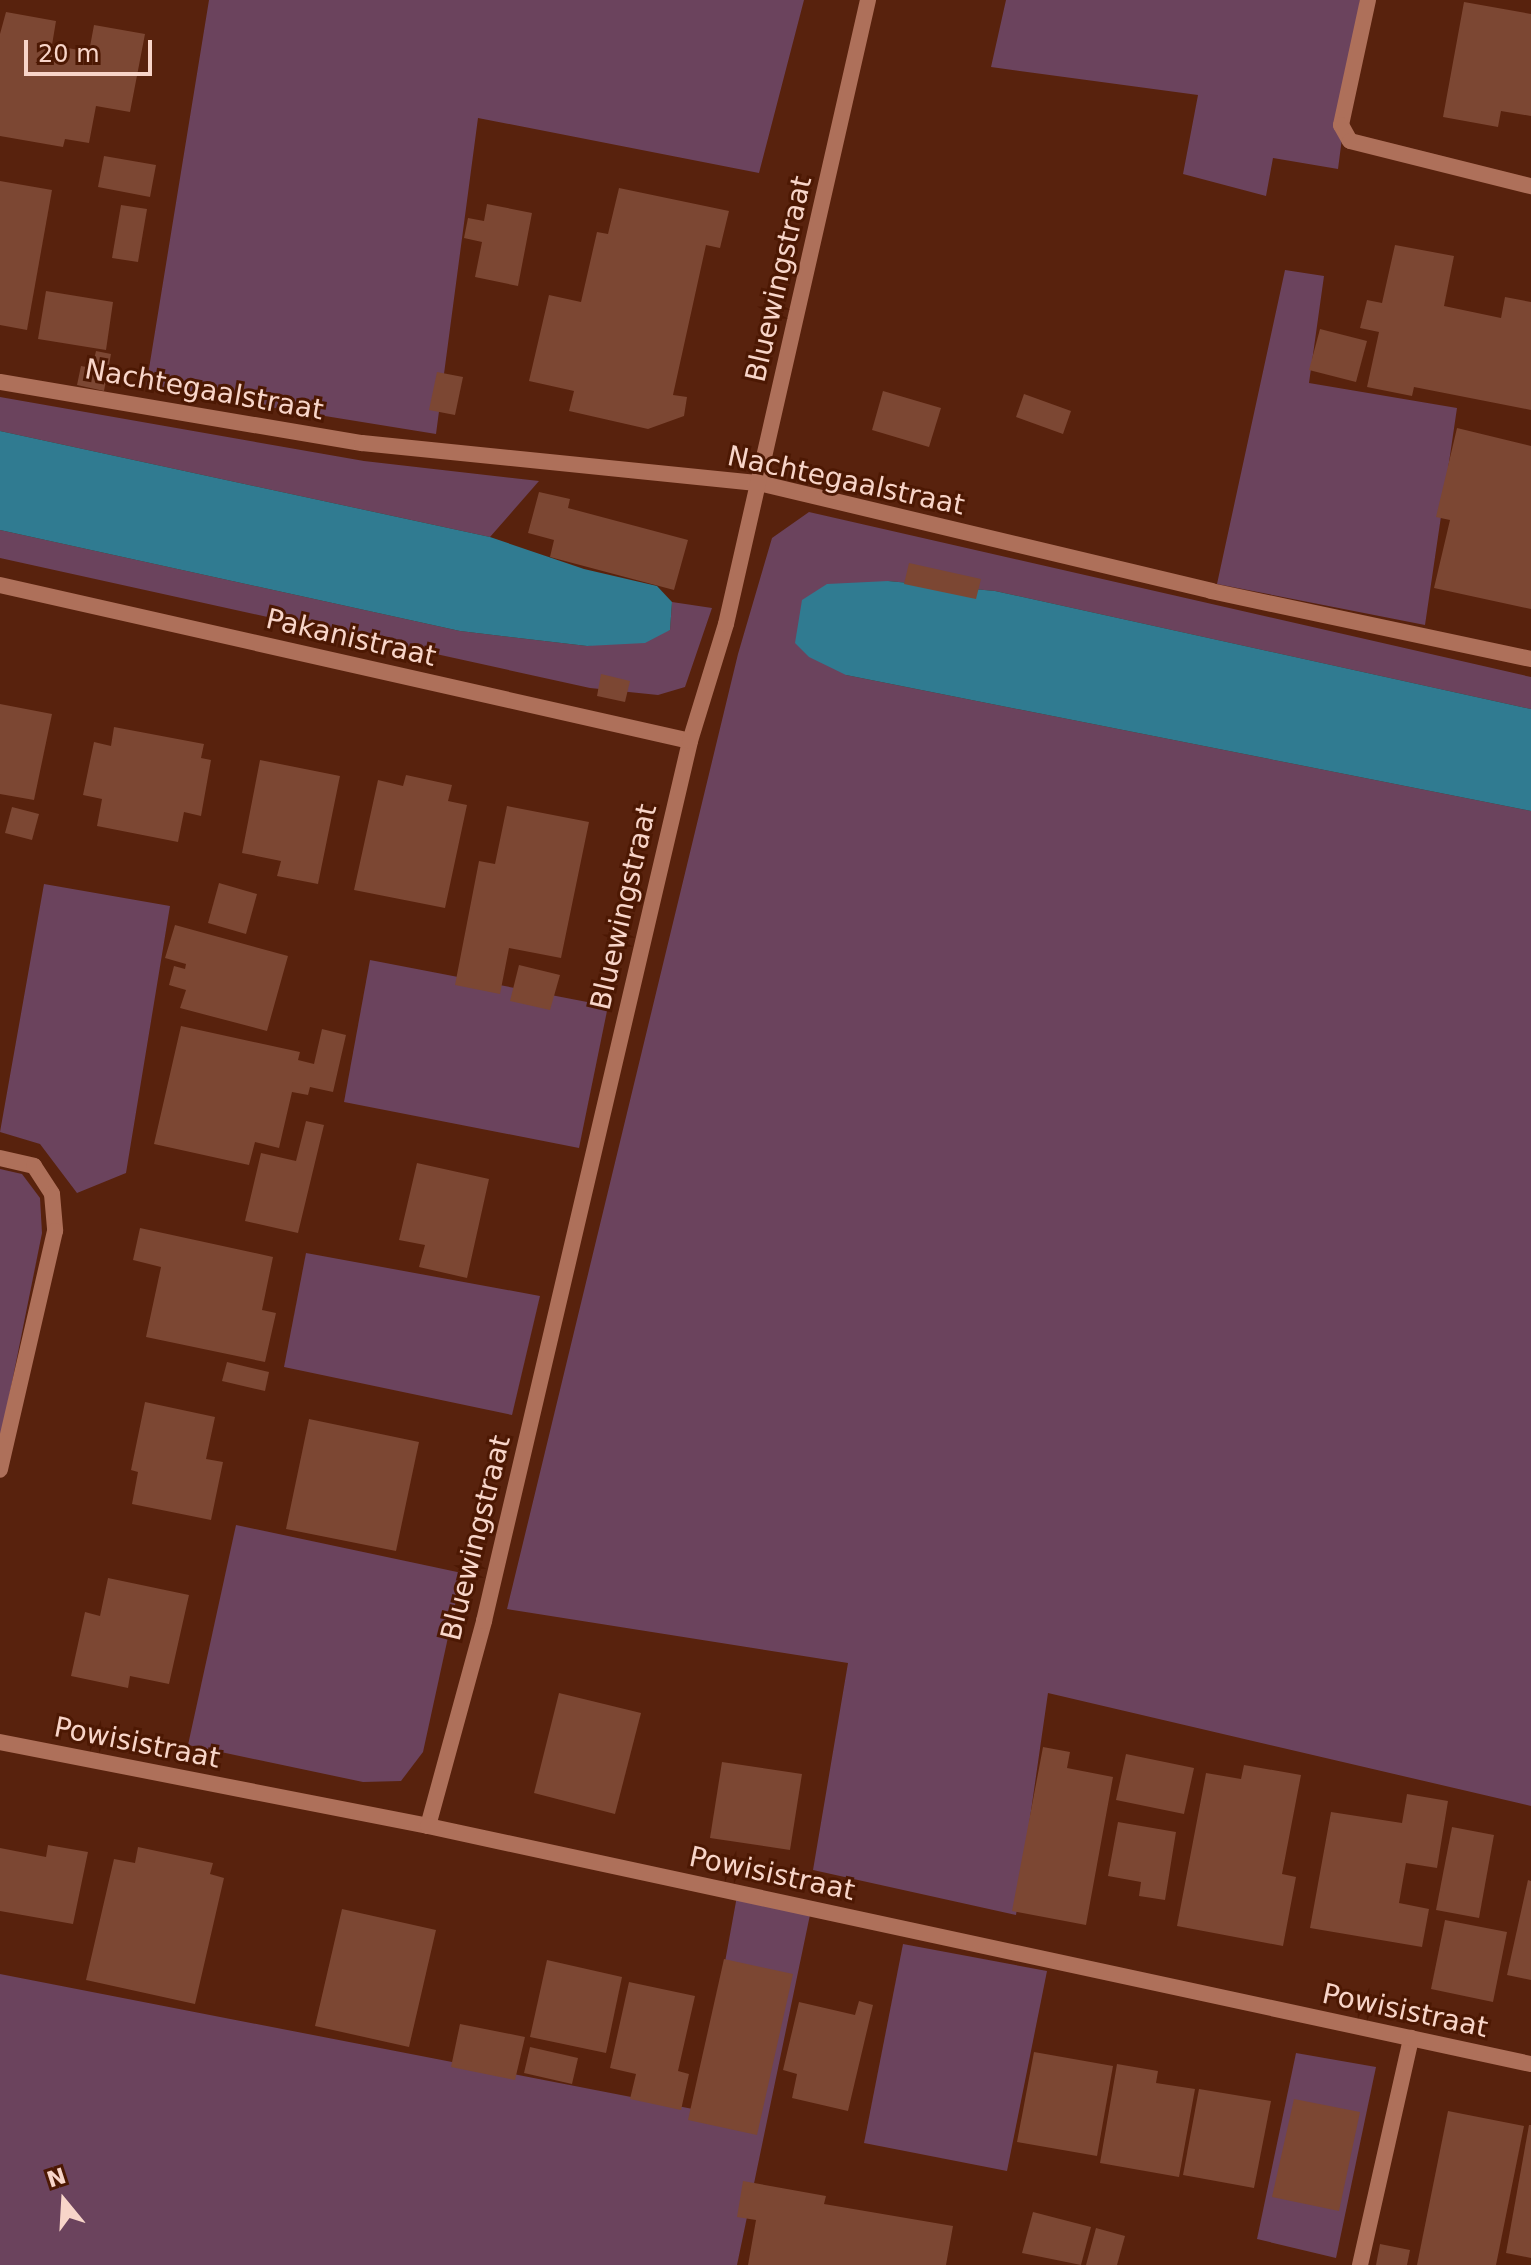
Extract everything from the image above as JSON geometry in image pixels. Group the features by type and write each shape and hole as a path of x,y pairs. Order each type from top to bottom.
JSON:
{"street":[{"name":"Bluewingstraat","path":"428,1826 484,1621 690,741 726,624 868,0"},
{"path":"1368,0 1341,125 1350,141 1531,186"},
{"name":"Nachtegaalstraat","path":"0,382 362,443 759,483 1211,591 1531,659"},
{"name":"Pakanistraat","path":"0,585 690,741"},
{"path":"0,1158 34,1166 52,1194 55,1231 0,1470"},
{"name":"Powisistraat","path":"0,1742 428,1826 1531,2064"},
{"path":"1360,2265 1411,2038"}],"shaded area":[{"path":"209,0 804,0 759,173 478,118 436,434 146,387"},
{"path":"1006,0 1360,0 1338,169 1273,158 1266,196 1183,174 1198,95 991,67"},
{"path":"1285,270 1324,276 1309,383 1457,408 1425,625 1217,584"},
{"path":"0,397 364,461 539,481 490,537 0,431"},
{"path":"809,512 1531,677 1531,709 995,591 888,581 846,675 1531,811 1531,1806 1048,1693 1016,1915 813,1870 848,1663 507,1609 738,654 772,538"},
{"path":"0,530 460,631 587,646 670,630 672,602 712,608 685,687 658,695 590,688 0,558"},
{"path":"44,884 170,906 126,1173 77,1193 40,1144 0,1132"},
{"path":"370,960 608,1006 579,1148 344,1102"},
{"path":"0,1169 22,1174 40,1198 42,1233 0,1442"},
{"path":"306,1253 540,1296 512,1415 284,1367"},
{"path":"236,1525 462,1573 423,1752 401,1781 363,1782 188,1745"},
{"path":"737,1896 811,1910 737,2265 0,2265 0,1974 698,2110"},
{"path":"903,1944 1047,1971 1007,2171 864,2143"},
{"path":"1296,2053 1376,2067 1336,2258 1257,2239"}],"water":[{"path":"0,431 490,537 584,569 657,586 672,602 670,630 645,643 587,646 460,631 0,530"},
{"path":"888,581 995,591 1531,709 1531,811 846,675 809,657 795,643 802,600 827,584"}],"building":[{"path":"1464,2 1531,14 1531,116 1501,111 1498,127 1443,117"},
{"path":"6,12 56,21 52,45 89,52 94,25 145,34 130,112 96,106 89,143 65,139 63,147 0,136 0,34"},
{"path":"104,156 156,165 150,197 98,187"},
{"path":"0,181 52,190 27,330 0,325"},
{"path":"619,188 729,211 720,248 706,245 673,395 687,397 684,416 648,429 569,411 574,391 529,381 549,295 581,302 597,232 608,234"},
{"path":"487,204 532,213 518,286 475,277 482,242 464,238 468,218 484,221"},
{"path":"121,205 147,209 138,262 112,258"},
{"path":"1395,245 1454,256 1444,306 1501,318 1505,297 1531,302 1531,410 1414,387 1412,396 1367,387 1379,332 1360,328 1367,300 1382,303"},
{"path":"46,291 113,302 106,350 38,339"},
{"path":"1320,329 1367,341 1356,382 1309,370"},
{"path":"96,351 111,354 104,391 77,385 81,366 92,368"},
{"path":"437,372 463,377 455,415 429,410"},
{"path":"883,391 941,408 929,447 872,430"},
{"path":"1024,394 1071,411 1063,434 1016,417"},
{"path":"1457,428 1531,446 1531,609 1434,588 1450,520 1436,517"},
{"path":"539,492 570,499 568,508 688,540 674,590 550,557 554,540 528,533"},
{"path":"909,563 981,579 976,599 904,584"},
{"path":"601,674 630,681 625,702 597,696"},
{"path":"0,704 52,714 34,800 0,794"},
{"path":"114,727 204,744 201,758 211,760 201,816 184,812 178,842 97,826 102,799 83,795 94,742 111,746"},
{"path":"260,760 340,776 318,884 277,876 281,861 242,853"},
{"path":"406,775 452,785 448,801 467,805 445,908 354,890 378,780 403,786"},
{"path":"507,806 589,822 561,958 509,948 500,994 455,985 479,861 495,864"},
{"path":"12,807 39,814 32,840 5,833"},
{"path":"219,883 257,894 246,934 208,923"},
{"path":"175,925 288,956 267,1031 180,1008 186,990 169,985 174,966 185,969 186,964 165,958"},
{"path":"519,965 560,975 550,1010 510,1001"},
{"path":"181,1026 300,1052 298,1060 314,1064 322,1029 346,1035 333,1092 310,1087 308,1095 292,1092 279,1148 255,1142 249,1165 154,1144"},
{"path":"306,1121 324,1125 298,1233 245,1221 261,1153 296,1161"},
{"path":"417,1163 489,1179 467,1278 419,1267 425,1245 399,1240"},
{"path":"140,1228 273,1257 262,1310 276,1313 265,1362 146,1337 161,1267 133,1260"},
{"path":"227,1362 269,1372 265,1391 222,1381"},
{"path":"145,1402 215,1417 206,1459 223,1462 211,1520 132,1504 138,1472 131,1470"},
{"path":"309,1419 419,1442 396,1551 286,1529"},
{"path":"108,1578 189,1595 169,1684 130,1676 128,1688 71,1676 85,1612 100,1616"},
{"path":"559,1693 641,1713 615,1814 534,1793"},
{"path":"1043,1747 1070,1752 1067,1768 1113,1777 1086,1925 1012,1911"},
{"path":"1126,1754 1194,1768 1184,1814 1116,1800"},
{"path":"722,1762 802,1774 790,1850 710,1838"},
{"path":"1244,1765 1301,1775 1282,1874 1296,1877 1283,1946 1177,1926 1206,1773 1241,1779"},
{"path":"1407,1794 1448,1801 1437,1868 1406,1863 1399,1903 1429,1909 1422,1947 1310,1928 1331,1812 1402,1823"},
{"path":"1118,1822 1176,1832 1165,1900 1139,1896 1141,1882 1108,1876"},
{"path":"1452,1827 1494,1835 1479,1918 1436,1910"},
{"path":"48,1845 88,1852 73,1924 0,1911 0,1848 46,1857"},
{"path":"138,1847 213,1863 210,1874 224,1878 195,2004 86,1980 114,1859 135,1863"},
{"path":"1528,1880 1531,1881 1531,1980 1507,1975"},
{"path":"342,1909 436,1930 409,2047 315,2026"},
{"path":"1445,1920 1507,1932 1493,2002 1431,1989"},
{"path":"724,1959 793,1974 757,2135 688,2120"},
{"path":"547,1960 622,1977 606,2053 530,2037"},
{"path":"629,1982 695,1996 678,2071 689,2074 681,2110 630,2099 636,2074 610,2068"},
{"path":"859,2001 873,2005 848,2111 792,2098 797,2074 783,2070 799,2002 855,2015"},
{"path":"460,2024 525,2037 515,2080 451,2067"},
{"path":"530,2047 578,2058 572,2084 524,2073"},
{"path":"1034,2052 1113,2066 1097,2156 1017,2142"},
{"path":"1117,2064 1158,2071 1156,2083 1195,2089 1179,2177 1100,2163"},
{"path":"1199,2089 1271,2101 1254,2188 1183,2175"},
{"path":"1294,2099 1360,2112 1339,2211 1272,2197"},
{"path":"1448,2111 1524,2126 1496,2265 1417,2265"},
{"path":"1531,2125 1531,2258 1506,2253"},
{"path":"743,2181 826,2196 824,2204 953,2226 946,2265 748,2265 756,2220 737,2217"},
{"path":"1033,2212 1091,2227 1081,2265 1022,2253"},
{"path":"1096,2228 1125,2236 1117,2265 1086,2265"},
{"path":"1380,2244 1410,2250 1407,2265 1376,2265"}]}
